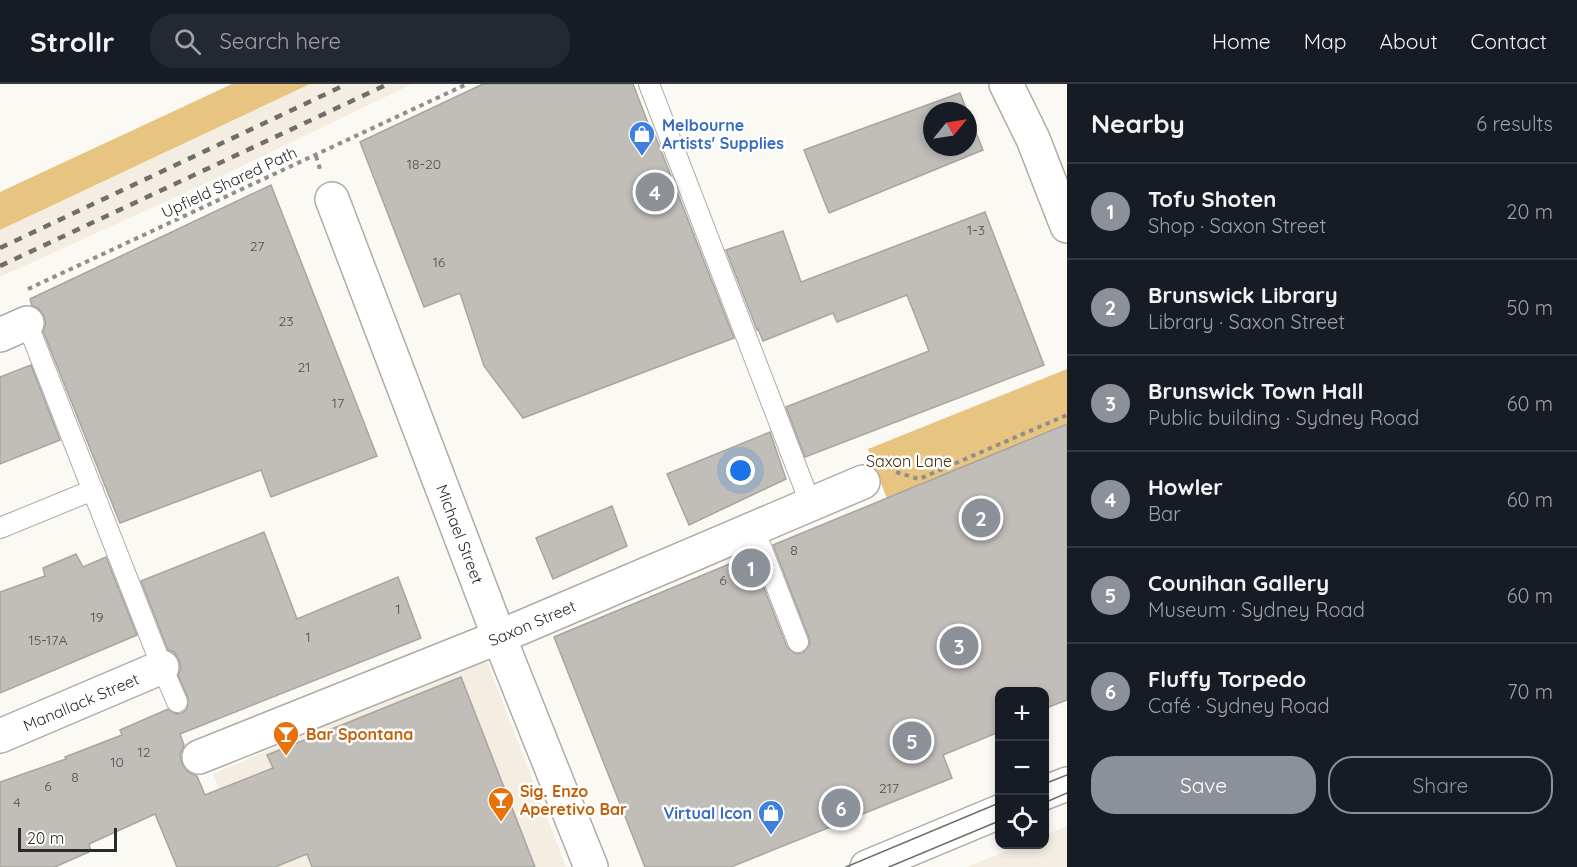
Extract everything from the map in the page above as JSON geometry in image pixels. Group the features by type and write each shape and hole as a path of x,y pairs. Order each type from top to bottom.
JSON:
{"main road":[{"path":"1006,84 1033,139"},
{"path":"1016,84 1033,139 1067,226"},
{"name":"Michael Street","path":"332,199 499,637 591,867"},
{"name":"Saxon Street","path":"199,757 499,637 875,476"},
{"name":"Manallack Street","path":"0,736 162,667"},
{"path":"1049,791 1067,784"},
{"path":"867,867 995,814"}],"lane":[{"path":"649,84 811,505"},
{"path":"17,316 93,490 177,702"},
{"path":"0,528 93,490"},
{"path":"754,529 798,642"}],"path":[{"name":"Upfield Shared Path","path":"17,316 467,84"},
{"path":"875,476 919,479 1067,415"}],"shaded area":[{"path":"310,84 412,84 211,181 0,277 0,230"},
{"path":"485,656 566,867 241,867 248,858 213,774"},
{"path":"1067,826 1067,867 967,867 1012,849 1049,849 1049,833"}],"green space":[{"path":"232,84 310,84 0,230 0,192"},
{"name":"Saxon Lane","path":"1067,369 1067,424 887,499 868,449"}],"building":[{"path":"483,84 633,84 734,338 523,418 484,366 460,293 424,307 360,142"},
{"path":"960,93 964,102 935,102"},
{"path":"923,107 923,156 968,156 829,213 804,150"},
{"path":"977,135 983,150 977,152"},
{"path":"271,185 377,456 271,497 261,470 120,523 43,331 46,324 44,316 38,308 32,306 30,299"},
{"path":"985,212 1044,365 805,457 786,407 929,351 907,295 837,322 833,313 763,341 726,250 783,231 801,282"},
{"path":"31,365 60,440 0,464 0,377"},
{"path":"1067,424 1067,700 1049,707 1049,687 995,687 995,734 943,755 952,778 731,867 645,867 554,637 751,555 787,647 796,654 803,653 810,644 809,638 773,545"},
{"path":"770,432 786,479 689,525 667,474"},
{"path":"612,506 627,546 553,579 536,538"},
{"path":"264,532 297,619 398,577 421,638 180,734 184,745 180,755 182,764 188,772 197,776 205,795 273,768 267,755 461,677 535,867 312,867 307,854 275,867 177,867 155,814 89,844 91,851 55,867 0,867 0,782 66,759 65,757 122,735 120,730 168,709 176,714 187,709 188,698 178,675 181,669 179,660 174,652 168,650 141,581"},
{"path":"76,554 83,567 106,557 137,635 0,693 0,592 45,576 43,568"}],"tram line":[{"path":"1049,782 1067,775"},
{"path":"1049,801 1067,793"},
{"path":"846,867 995,805"},
{"path":"889,867 995,823"}],"railway":[{"path":"0,248 347,84"},
{"path":"0,266 388,84"}],"place":[{"name":"Melbourne Artists' Supplies","path":"642,157"},
{"name":"Howler","path":"655,192"},
{"name":"Brunswick Library","path":"981,518"},
{"name":"Tofu Shoten","path":"751,568"},
{"name":"Brunswick Town Hall","path":"959,646"},
{"name":"Counihan Gallery","path":"912,741"},
{"name":"Bar Spontana","path":"286,757"},
{"name":"Fluffy Torpedo","path":"841,808"},
{"name":"Sig. Enzo Aperetivo Bar","path":"501,823"},
{"name":"Virtual Icon","path":"771,836"}]}
